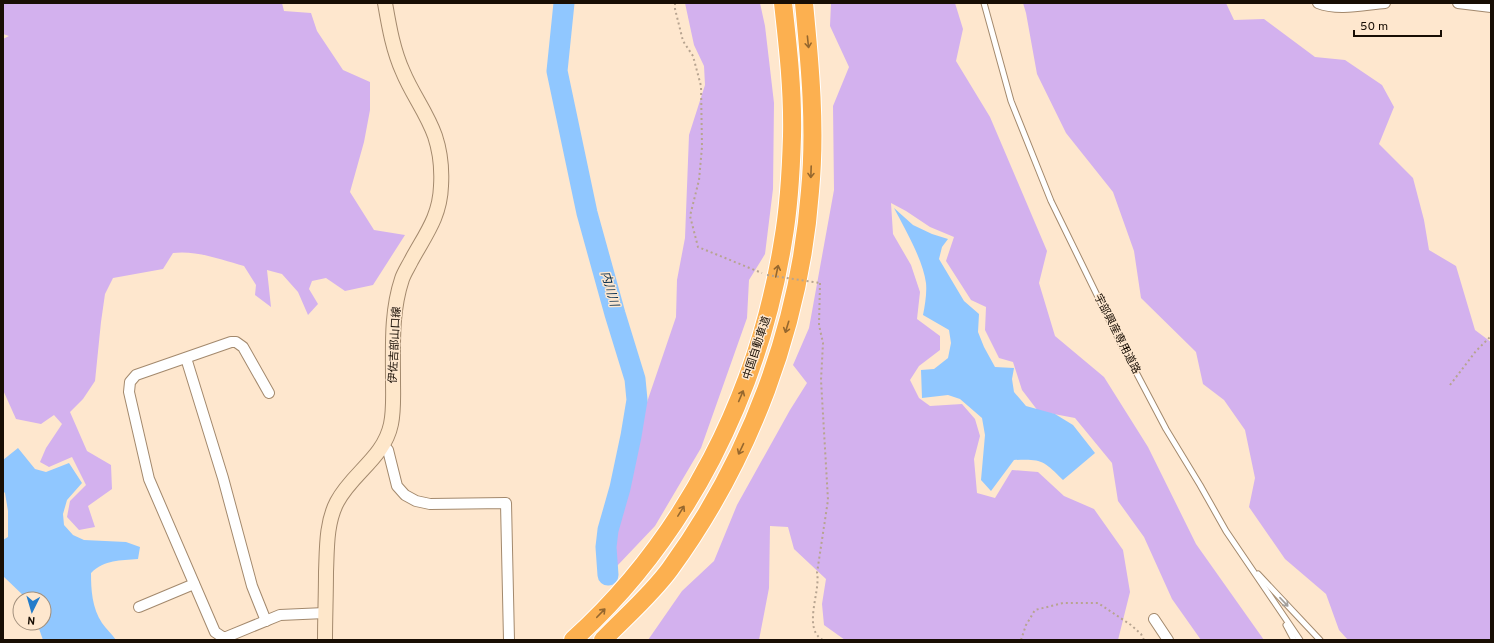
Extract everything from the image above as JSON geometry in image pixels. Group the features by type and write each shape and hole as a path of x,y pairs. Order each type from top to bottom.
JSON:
{"highway":[{"name":"中国自動車道","path":"573,640 629,581 670,530 722,439 749,377 770,308 783,241 787,206 792,136 792,102 783,3"},
{"name":"中国自動車道","path":"603,640 656,586 690,539 738,456 770,379 789,318 798,281 810,191 812,103 804,3"},
{"path":"611,640 656,586"}],"main road":[{"name":"伊佐吉部山口線","path":"325,640 327,543 332,515 337,501 383,446 391,425 393,408 392,342 398,295 402,277 436,218 442,186 439,153 435,135 403,73 396,56 384,3"}],"street":[{"path":"1318,3 1323,5 1352,7 1385,3"},
{"path":"1458,3 1491,7"},
{"path":"269,393 243,347 236,342 231,342 136,375 130,382 129,392 149,479 215,632 224,638 280,615 325,612"},
{"path":"186,358 223,478 252,586 266,621"},
{"path":"383,446 388,450 397,486 405,495 416,501 430,504 506,503 509,640"},
{"path":"139,608 194,584"},
{"path":"1154,619 1168,640"}],"lane":[{"name":"宇部興産専用道路","path":"984,3 1011,101 1051,201 1118,338 1166,429 1226,531 1300,640"},
{"path":"1248,563 1320,640"},
{"path":"1282,614 1294,640"}],"path":[{"path":"675,3 675,9 683,41 694,56 701,86 702,147 700,180 690,216 698,247 767,275 820,283 819,325 823,343 821,380 828,500 812,618 815,632 823,640"},
{"path":"1450,385 1476,350 1491,336"},
{"path":"1021,640 1026,625 1035,610 1063,603 1098,603 1131,625 1141,634 1144,640"}],"shaded area":[{"path":"3,3 282,3 284,11 311,13 317,31 343,70 370,82 370,110 364,142 350,192 374,230 405,235 373,285 345,291 326,278 312,281 309,289 318,304 308,315 298,292 282,274 267,270 271,307 255,295 256,285 244,266 200,254 182,252 173,253 163,269 113,278 105,294 95,381 83,399 70,412 87,451 111,465 112,489 88,506 95,527 79,530 67,517 70,501 86,485 72,457 49,467 40,462 46,448 62,424 54,415 41,424 16,419 3,390 3,39 9,36 3,34"},
{"path":"685,3 760,3 765,26 774,103 773,189 765,254 749,280 747,318 701,448 655,526 617,566 611,551 618,516 644,411 676,317 677,280 685,238 689,135 705,85 704,66 694,45"},
{"path":"831,3 955,3 963,29 956,61 990,117 1047,251 1039,283 1055,336 1104,377 1148,447 1196,544 1264,640 1201,640 1172,599 1144,537 1118,501 1112,463 1075,418 1038,411 1022,390 1013,362 999,358 985,330 986,307 971,300 946,261 954,237 930,227 891,203 893,234 911,265 920,292 917,319 940,336 940,350 919,366 910,380 919,398 930,406 962,404 975,419 980,436 974,459 977,493 995,498 1012,470 1038,472 1064,496 1094,509 1123,550 1130,592 1118,640 845,640 824,625 822,604 826,579 794,549 788,527 770,526 769,588 759,640 648,640 682,591 714,561 737,505 790,410 807,383 793,365 809,328 834,190 833,106 849,67 830,26"},
{"path":"1023,3 1226,3 1234,20 1264,19 1315,57 1345,60 1382,85 1394,107 1379,144 1413,178 1424,220 1429,250 1456,266 1475,330 1491,342 1491,640 1348,640 1339,630 1326,594 1285,559 1249,507 1255,478 1245,430 1224,400 1203,384 1196,352 1141,298 1134,251 1113,192 1066,133 1037,74"}],"water":[{"path":"894,208 913,225 932,234 948,239 942,247 939,259 964,301 979,314 978,332 995,367 1014,368 1012,379 1014,392 1026,406 1055,414 1073,425 1095,453 1063,480 1051,468 1042,462 1031,460 1014,460 991,491 981,480 985,435 982,418 960,399 948,395 922,398 921,370 934,369 948,358 951,343 949,330 923,315 926,291 924,274 913,245"},
{"path":"18,448 35,469 46,472 69,463 82,483 67,500 63,514 64,525 73,535 84,540 126,542 140,547 138,559 107,563 96,568 91,573 92,592 96,611 102,623 116,640 43,640 40,631 52,631 52,591 19,591 3,576 3,540 8,537 8,511 5,493 3,491 3,460"}],"waterway":[{"name":"内川川","path":"564,3 557,71 587,213 635,379 637,400 620,488 608,530 606,547 608,575"}]}
